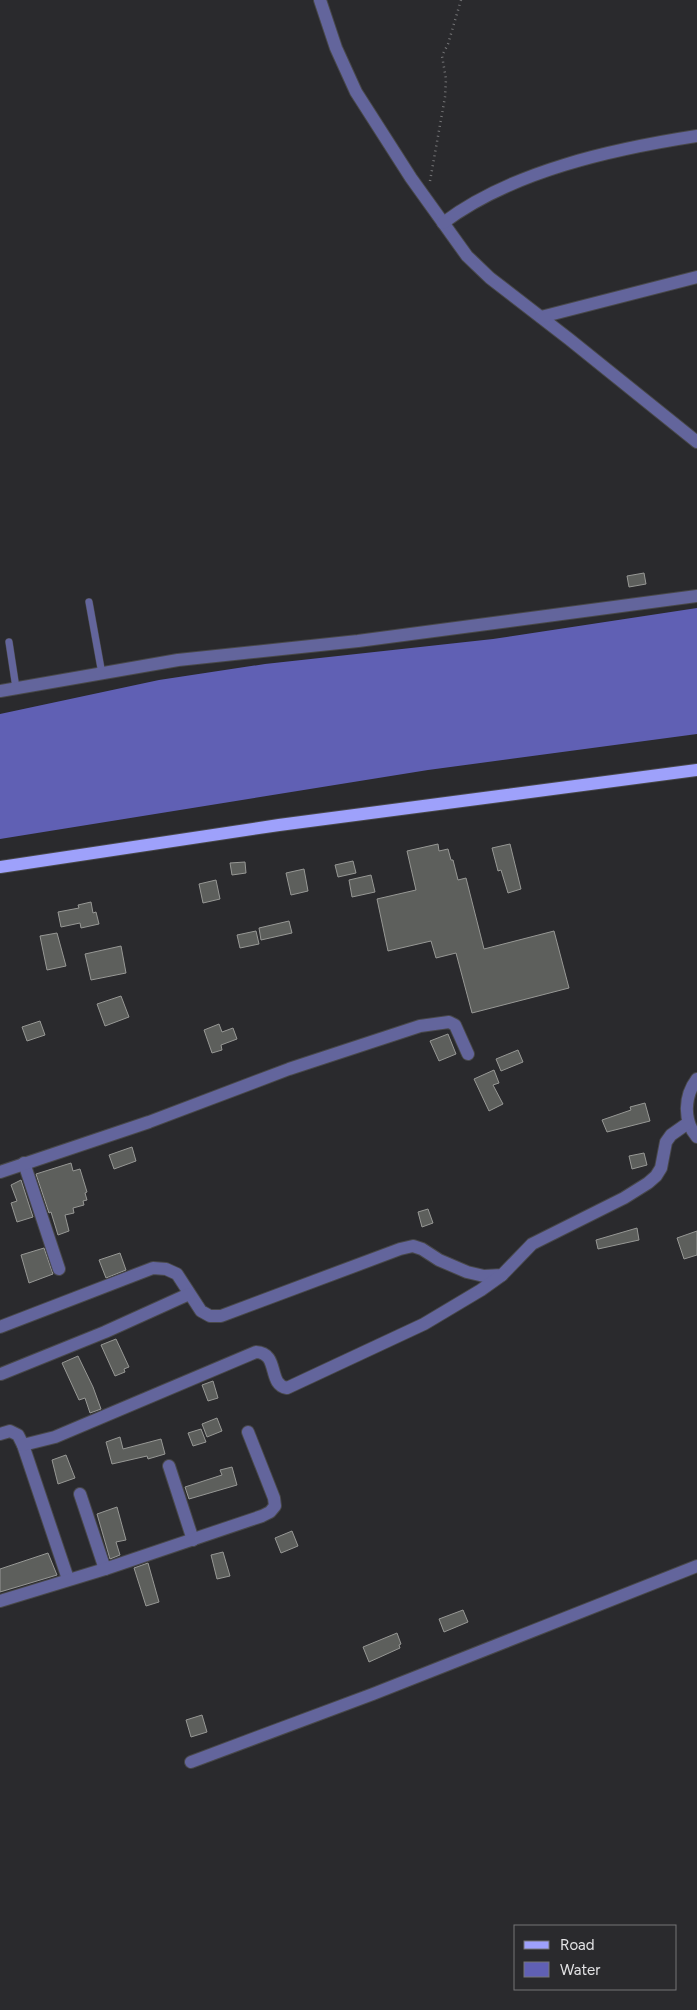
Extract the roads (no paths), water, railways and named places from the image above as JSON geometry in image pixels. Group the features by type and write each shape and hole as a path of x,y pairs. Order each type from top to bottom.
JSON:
{"main road":[{"path":"0,867 289,824 697,770"}],"street":[{"path":"320,0 336,48 356,92 411,178 467,256 490,278 697,442"},
{"path":"443,223 465,206 497,191 567,164 631,147 697,136"},
{"path":"541,317 697,277"},
{"path":"0,691 178,660 358,641 697,596"},
{"path":"0,1172 149,1122 289,1069 420,1026 449,1022 455,1025 468,1054"},
{"path":"697,1079 690,1092 686,1108 688,1123 697,1137"},
{"path":"23,1445 55,1438 256,1352 268,1356 278,1383 282,1387 287,1388 424,1324 502,1275 532,1244 624,1198 648,1183 661,1168 666,1142 671,1135 688,1123"},
{"path":"24,1163 60,1270"},
{"path":"0,1328 153,1268 166,1269 177,1274 201,1311 210,1316 221,1316 391,1252 413,1246 467,1272 484,1276 502,1275"},
{"path":"0,1374 105,1332 189,1294"},
{"path":"0,1434 10,1431 18,1435 23,1445 68,1579"},
{"path":"0,1601 193,1540 270,1512 275,1506 274,1498 248,1432"},
{"path":"169,1466 193,1540"},
{"path":"80,1494 105,1569"},
{"path":"191,1762 373,1694 697,1566"}],"lane":[{"path":"89,602 102,674"},
{"path":"9,642 16,688"}],"water":[{"path":"697,608 697,734 428,770 0,839 0,714 159,680 265,664 493,639"}]}
